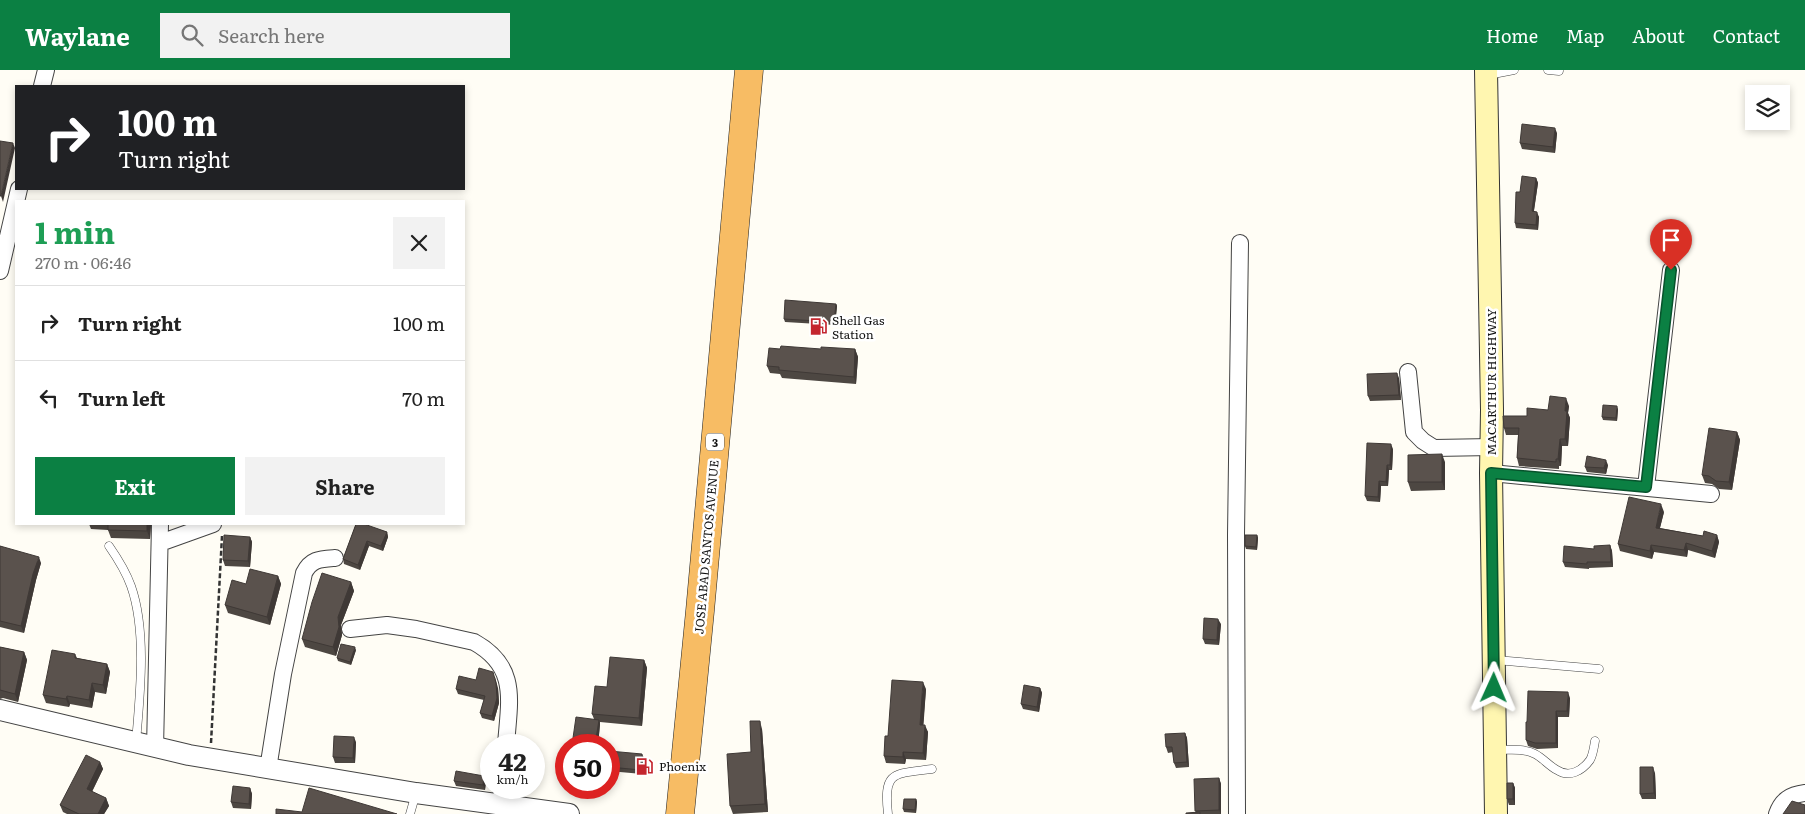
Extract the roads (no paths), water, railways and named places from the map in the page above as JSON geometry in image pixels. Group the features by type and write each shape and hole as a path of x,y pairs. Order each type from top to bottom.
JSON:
{"highway":[{"name":"JOSE ABAD SANTOS AVENUE","path":"680,814 749,70"},
{"name":"JOSE ABAD SANTOS AVENUE","path":"697,814 763,70"}],"main road":[{"name":"MACARTHUR HIGHWAY","path":"1486,73 1496,814"}],"street":[{"path":"42,85 46,70"},
{"path":"0,271 15,206"},
{"path":"1237,814 1236,535 1240,243"},
{"path":"1646,487 1671,270"},
{"path":"1408,372 1414,432 1423,441 1434,448 1492,447"},
{"path":"1491,473 1711,494"},
{"path":"146,745 160,525"},
{"path":"160,543 217,528"},
{"path":"268,768 283,674 304,573 307,567 317,559 334,558"},
{"path":"350,628 388,625 416,629 474,642 482,646 499,662 508,680 509,703 507,734"},
{"path":"0,710 210,759 416,793 480,795"},
{"path":"1777,814 1781,803 1791,796 1805,793"},
{"path":"512,799 569,814"}],"lane":[{"path":"1486,73 1514,70"},
{"path":"1548,70 1559,71"},
{"path":"109,546 121,564 131,587 138,623 146,745"},
{"path":"1494,660 1599,669"},
{"path":"1494,750 1527,751 1536,754 1556,770 1564,774 1572,774 1581,769 1590,758 1595,741"},
{"path":"888,814 885,792 890,780 899,773 932,769"},
{"path":"410,814 416,793"}],"place":[{"name":"Shell Gas Station","path":"818,327"},
{"name":"Phoenix","path":"645,766"}]}
